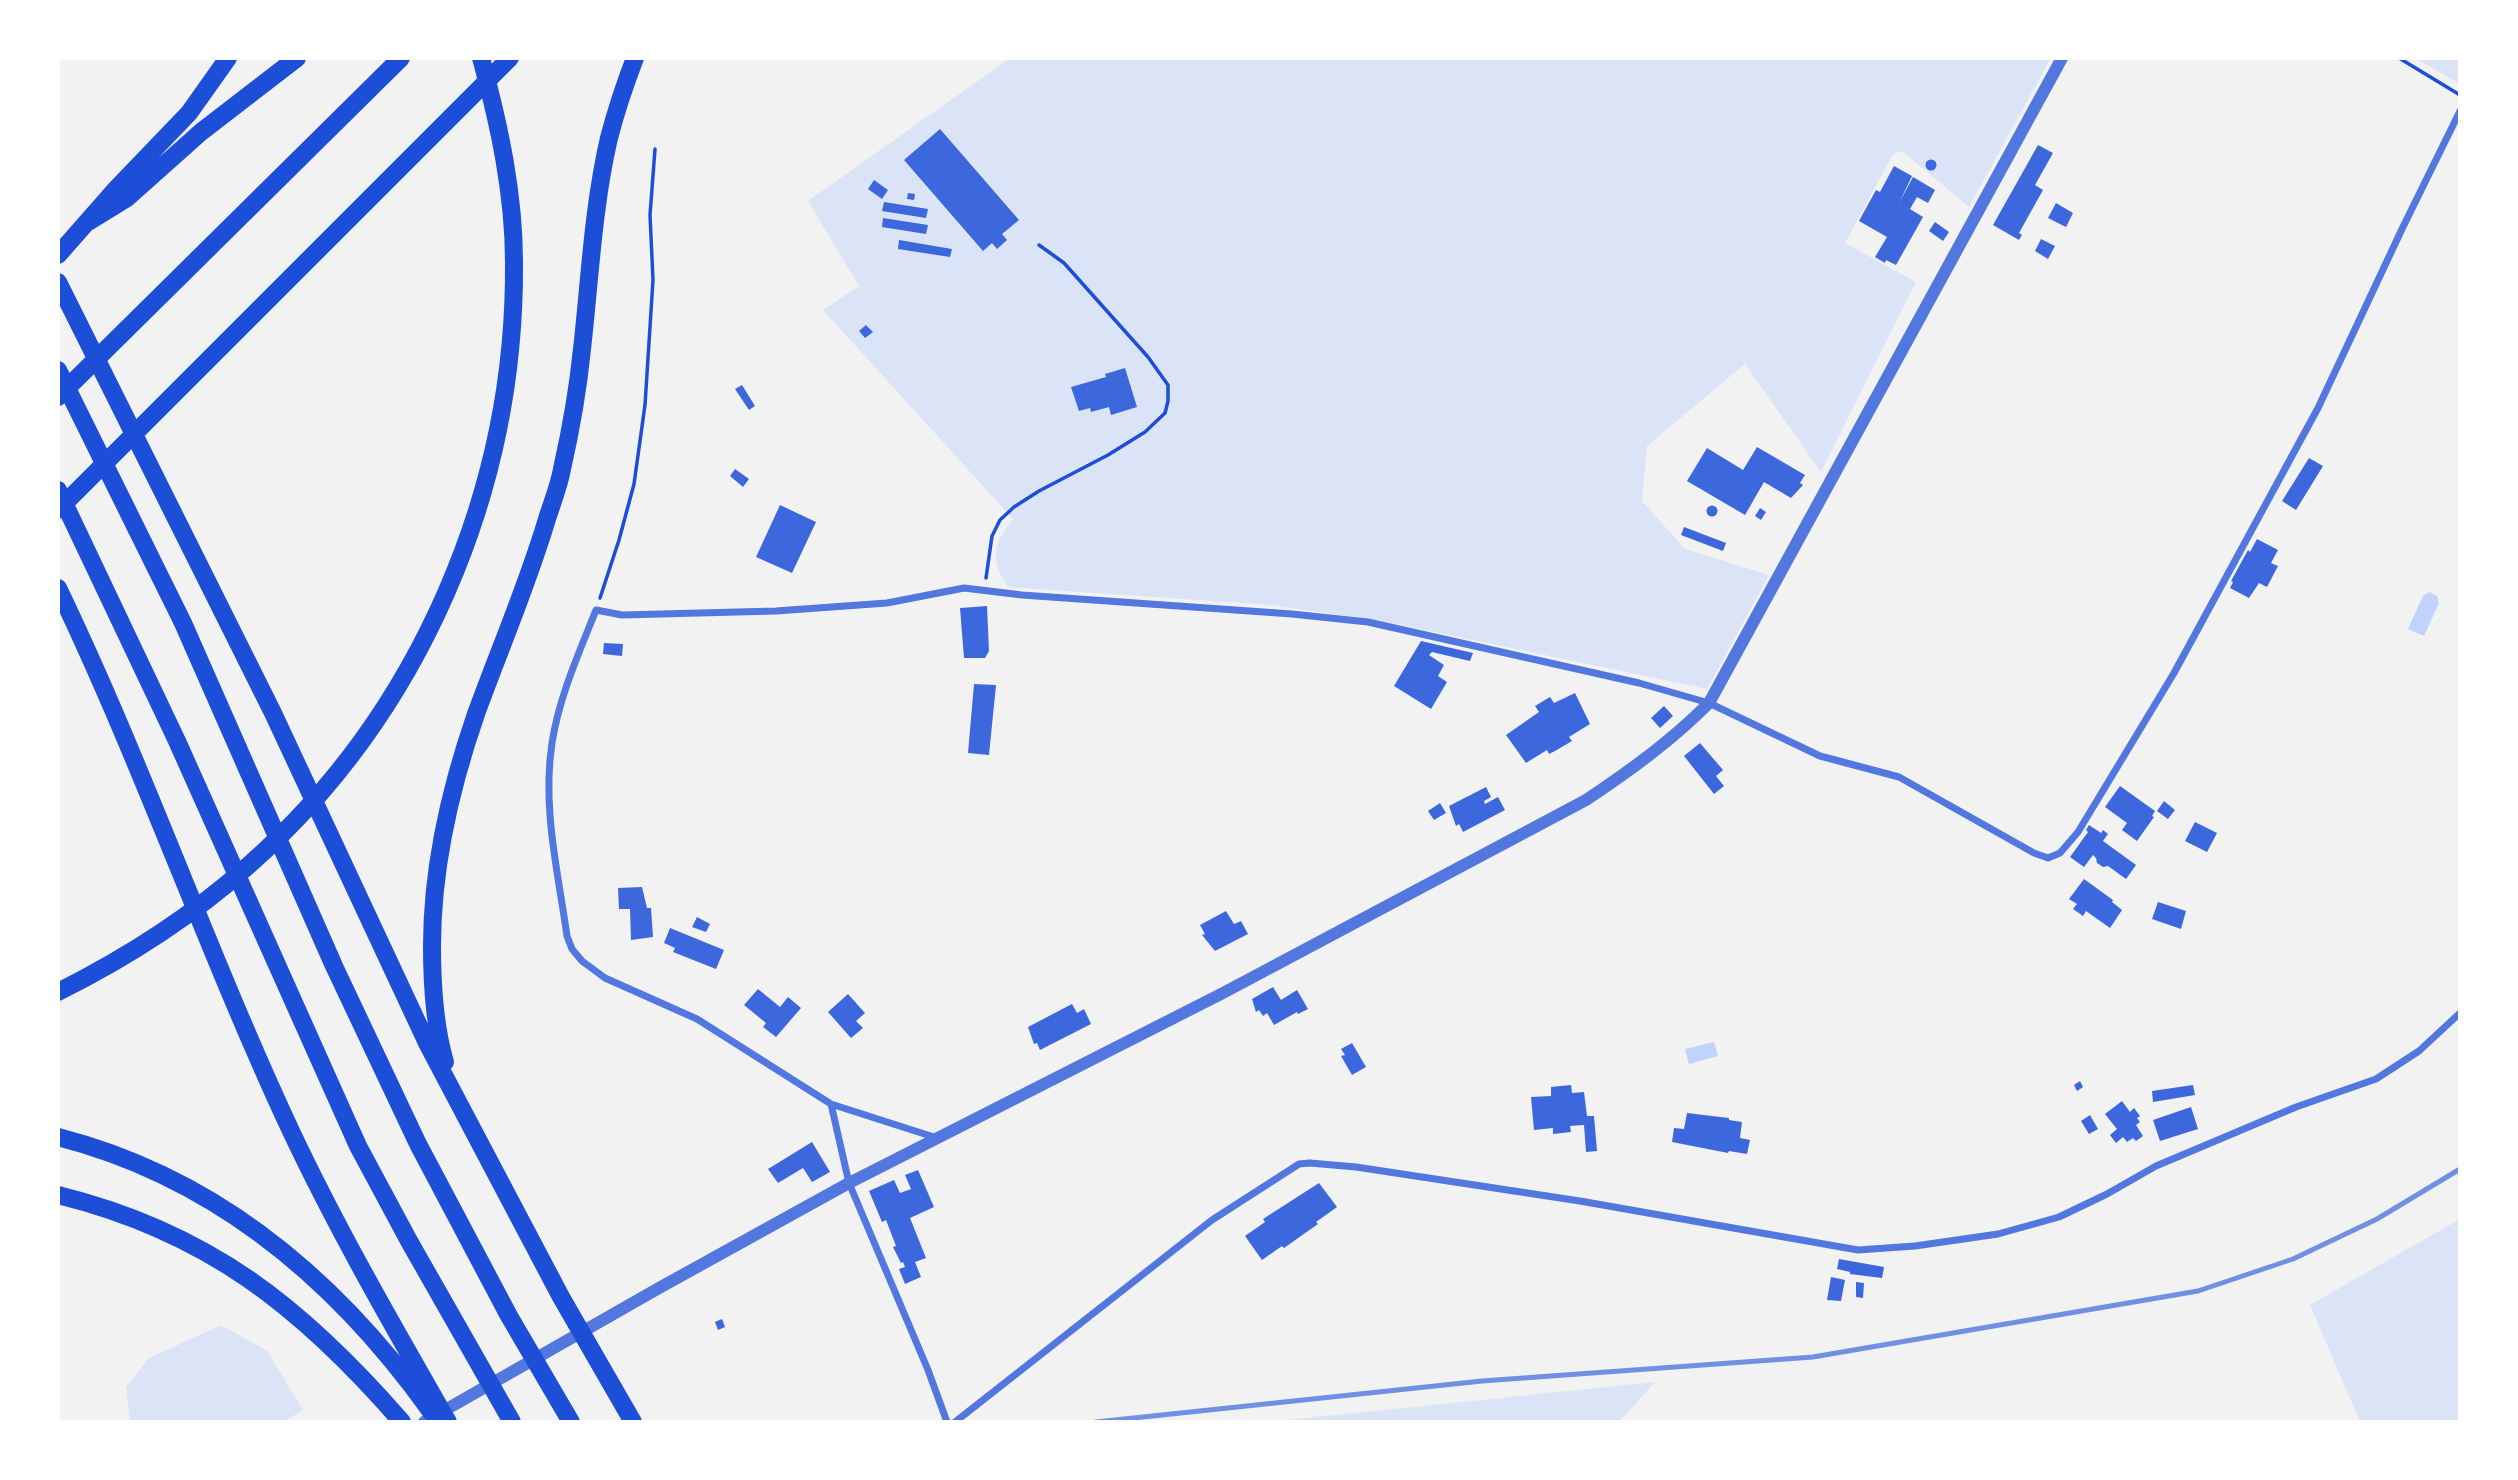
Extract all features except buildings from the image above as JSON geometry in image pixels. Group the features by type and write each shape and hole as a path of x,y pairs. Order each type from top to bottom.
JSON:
{"highway":[{"path":"58,255 116,189 189,113 228,58"},
{"path":"88,222 127,198 201,132 297,58"},
{"path":"58,397 401,58"},
{"path":"58,992 136,949 177,922 248,867 324,789 391,698 422,647 460,561 479,508 497,440 508,377 513,317 512,228 500,135 481,58"},
{"path":"58,510 510,58"},
{"path":"478,1143 450,1077 434,1010 432,907 438,855 461,760 525,588 562,473 579,375 597,202 609,141 635,58"},
{"path":"58,282 91,349"},
{"path":"58,289 160,481 273,713 427,1043 561,1297 633,1422"},
{"path":"58,370 183,623 406,1121 477,1258 571,1422"},
{"path":"58,490 177,741 358,1146 512,1422"},
{"path":"58,588 174,853 232,998 290,1130 350,1248 448,1422"},
{"path":"58,1137 124,1158 164,1175 202,1194 262,1233 345,1307 405,1376 439,1422"},
{"path":"58,1195 97,1205 152,1225 231,1266 269,1293 318,1334 360,1374 402,1422"}],"street":[{"path":"424,1422 849,1183 1223,993 1586,800 1642,763 1678,734 1709,703 2062,58"},
{"path":"938,1139 831,1104 697,1019 605,978 582,961 572,949 567,936 549,811 549,774 552,743 561,706 596,610 622,615 776,611 887,603 964,588 1022,595 1368,622 1639,683 1709,703 1820,756 1899,777 2034,853 2048,858 2060,853 2078,832 2174,673 2318,408 2460,111"},
{"path":"955,1422 1212,1220 1299,1164 1370,1169 1580,1201 1858,1250 1915,1246 1998,1234 2059,1217 2156,1166 2296,1107 2376,1079 2419,1051 2460,1013"},
{"path":"831,1104 849,1183 928,1370 947,1422"}],"path":[{"path":"2399,58 2460,95"},
{"path":"596,610 634,484 645,405 653,280 650,215 655,149"},
{"path":"985,590 992,536 1000,520 1039,491 1108,455 1145,432 1165,413 1168,401 1168,385 1148,357 1063,263 1039,245"}],"shaded area":[{"path":"1010,58 2051,58 1969,207 1902,151 1893,154 1845,243 1916,282 1821,472 1745,364 1647,446 1642,501 1685,549 1769,575 1707,689 1377,620 1270,605 1008,587 998,568 996,552 1013,519 823,310 859,286 808,201"},
{"path":"2415,58 2460,58 2460,84"},
{"path":"2460,1219 2460,1422 2360,1422 2310,1305"},
{"path":"221,1325 267,1351 303,1410 283,1422 130,1422 126,1387 149,1358"},
{"path":"1655,1382 1619,1422 1268,1422"}],"water":[{"path":"2429,592 2437,596 2439,603 2424,636 2408,629 2423,596"},
{"path":"1714,1042 1718,1056 1689,1064 1685,1049"}],"railway":[{"path":"1096,1422 1482,1381 1813,1357 2198,1291 2293,1259 2377,1219 2460,1169"}]}
